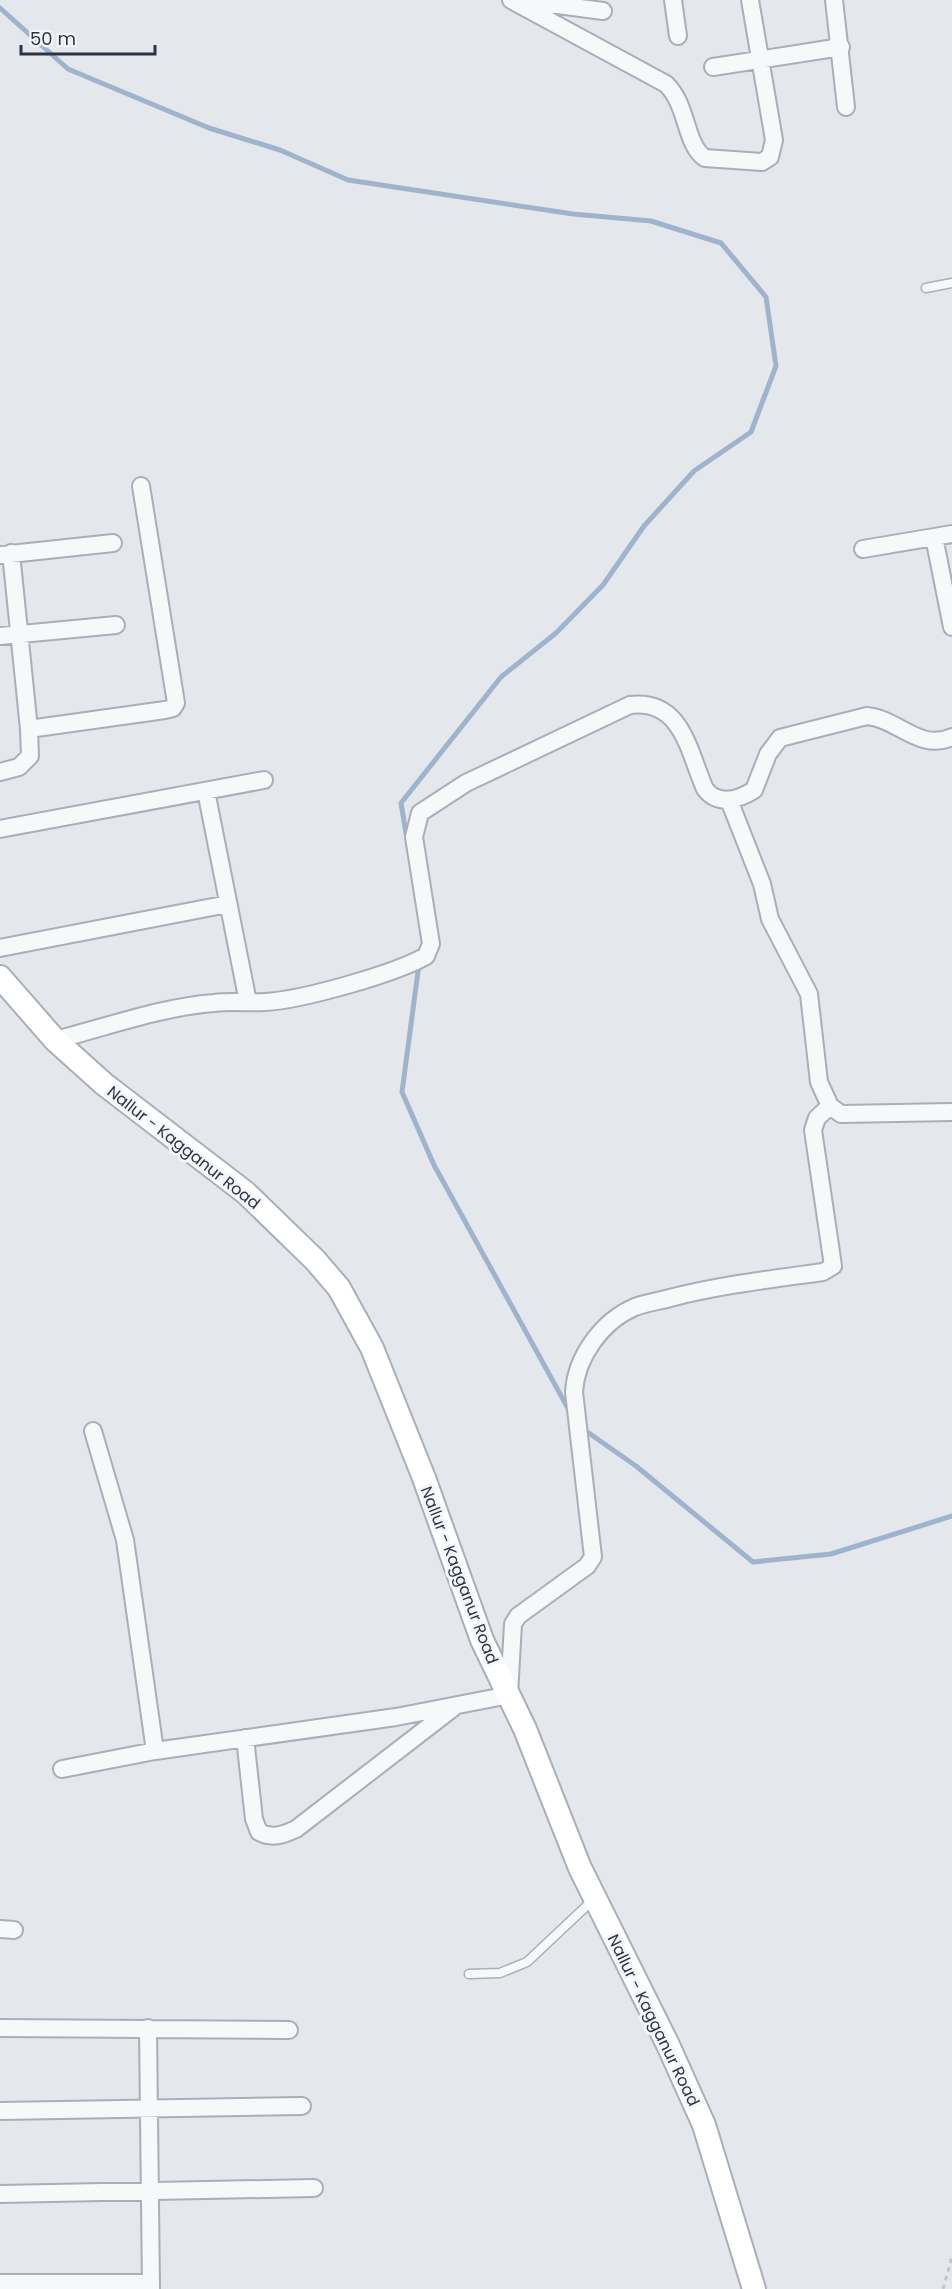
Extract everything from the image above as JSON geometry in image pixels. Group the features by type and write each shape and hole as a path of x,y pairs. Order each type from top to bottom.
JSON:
{"main road":[{"name":"Nallur - Kagganur Road","path":"6,987 55,1040 104,1084 246,1192 315,1260 339,1288 372,1348 424,1478 482,1640 525,1729 580,1868 669,2044 704,2125 754,2289"}],"street":[{"path":"511,0 666,84 678,95 694,146 705,158 762,162 770,157 774,140 750,0"},
{"path":"516,0 603,11"},
{"path":"673,0 678,36"},
{"path":"834,0 846,107"},
{"path":"713,68 841,47"},
{"path":"29,729 165,710 173,708 176,703 141,486"},
{"path":"863,549 952,534"},
{"path":"934,537 952,625"},
{"path":"0,772 19,767 30,756 20,634 6,554 113,543"},
{"path":"0,636 116,625"},
{"path":"55,1040 174,1010 214,1003 292,998 370,977 426,956 431,944 414,837 420,813 466,783 622,708 641,703 665,710 676,720 705,789 711,796 729,800 754,790 768,753 780,738 867,716 879,717 929,742 939,742 952,737"},
{"path":"0,829 264,780"},
{"path":"206,791 248,1002"},
{"path":"729,800 762,884 770,919 809,994 817,1073 830,1106 841,1114 952,1112"},
{"path":"0,948 228,904"},
{"path":"62,1768 155,1751 396,1717 509,1695 513,1624 518,1616 587,1566 593,1557 574,1392 575,1375 582,1359 603,1329 635,1308 710,1288 824,1272 834,1266 813,1130 817,1118 830,1106"},
{"path":"93,1431 125,1540 155,1751"},
{"path":"245,1738 254,1819 259,1832 267,1836 283,1835 296,1828 456,1705"},
{"path":"0,2028 289,2030"},
{"path":"0,2283 151,2286 147,2111 148,2028"},
{"path":"0,2111 147,2111 302,2106"},
{"path":"0,2194 314,2188"}],"lane":[{"path":"926,288 952,283"},
{"path":"469,1974 500,1973 527,1962 595,1898"}],"path":[{"path":"943,2289 952,2257"}],"waterway":[{"path":"0,8 68,69 209,128 280,150 348,180 573,214 651,221 721,243 766,297 776,366 751,432 694,471 644,526 603,585 556,633 501,677 401,803 407,839"},
{"path":"419,964 402,1092 434,1165 570,1412"},
{"path":"583,1429 636,1466 753,1562 831,1554 952,1516"}]}
